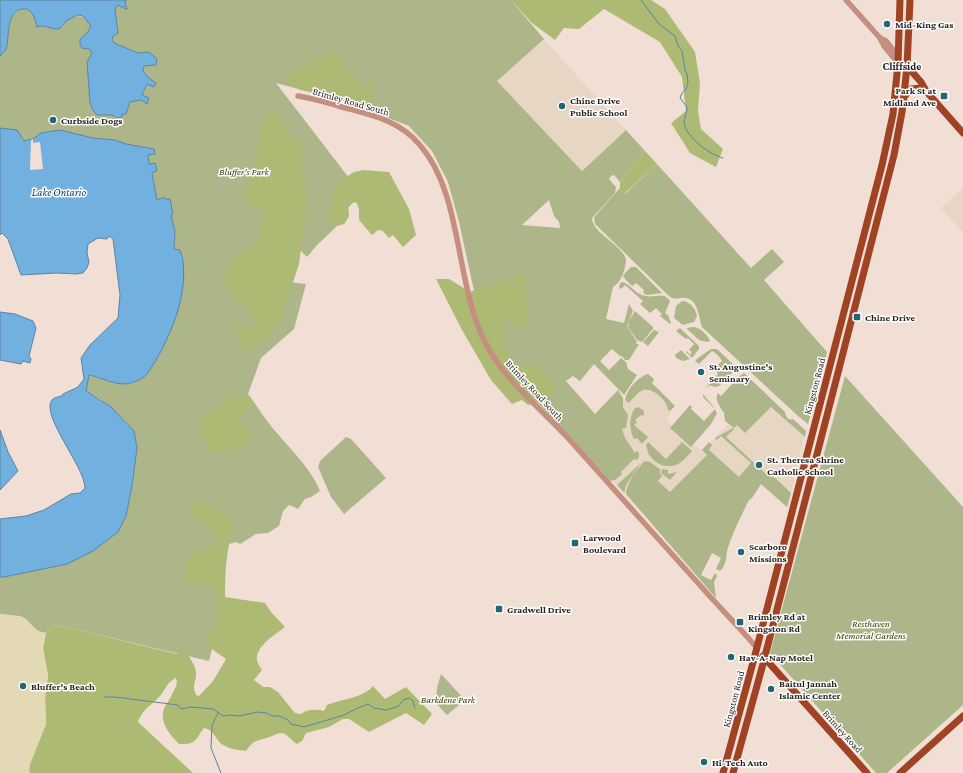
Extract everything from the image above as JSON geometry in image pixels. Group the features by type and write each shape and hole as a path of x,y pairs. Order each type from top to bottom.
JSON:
{"main road":[{"name":"Kingston Road","path":"723,773 757,648 882,165 893,114 898,59 900,0"},
{"name":"Kingston Road","path":"733,773 894,155 907,70 910,0"},
{"path":"898,59 907,70 921,82 923,89 963,133"},
{"path":"904,97 912,89 923,89"},
{"name":"Brimley Road","path":"757,648 764,658 867,773"},
{"path":"900,773 963,716"}],"street":[{"path":"846,0 880,38 886,41 898,59"},
{"name":"Brimley Road South","path":"298,96 368,114 394,123 411,135 423,148 437,173 447,199 473,308 484,339 491,352 508,376 548,417 757,648"}],"shaded area":[{"name":"Chine Drive Public School","path":"544,39 626,130 582,171 497,81"},
{"path":"963,188 963,233 941,208"},
{"path":"646,380 675,406 670,411 671,413 666,419 692,445 703,450 757,394 804,436 788,507 755,479 686,557 612,480 602,422"}],"green space":[{"name":"Bluffer's Park","path":"126,0 511,0 544,39 497,81 582,171 626,130 645,151 620,182 614,175 611,176 609,179 616,187 615,193 592,218 597,229 619,249 626,259 622,275 613,287 606,319 624,323 629,304 633,311 627,326 637,342 636,344 639,344 629,360 625,360 621,355 621,357 612,349 600,361 609,370 621,358 626,362 628,369 637,375 624,395 594,364 580,381 573,376 566,381 595,414 618,390 623,398 623,407 628,415 626,428 622,429 625,438 635,453 637,451 639,453 637,460 634,459 621,472 622,474 615,480 610,481 499,361 484,337 459,222 448,182 432,151 409,126 347,102 276,83 366,200 359,206 356,202 352,203 348,208 349,216 344,224 337,226 307,257 289,239 281,281 306,284 294,329 261,358 248,394 265,419 310,472 320,491 305,499 298,509 289,505 283,511 279,526 268,533 256,534 240,544 236,542 229,544 225,571 225,597 209,661 53,625 46,633 41,632 22,617 0,614 0,577 67,564 126,516 137,448 134,431 120,416 100,399 86,391 89,375 121,384 183,290 183,258 180,250 174,249 175,231 164,197 161,197 161,199 157,201 152,172 155,163 149,164 148,155 154,149 126,144 115,140 41,133 33,139 24,141 17,130 0,128 0,56 6,47 8,28 11,18 15,13 24,9 30,11 41,25 46,27 63,27 66,21 80,16 88,22 91,26 88,32 80,39 80,45 82,48 89,49 93,53 90,58 112,115 122,114 130,102 149,98 142,95 150,79 143,71 149,52 138,53 114,43 112,40 113,36 118,33 115,9 118,5 127,9 125,3","holes":["549,200 554,216 559,222 560,228 522,225"]},
{"path":"511,0 651,0 665,9 695,52 700,83 698,111 701,129 723,149 716,167 690,153 671,123 686,111 682,77 660,42 604,9 579,29 564,28 555,40 532,23"},
{"path":"336,50 357,81 365,85 374,81 371,101 367,108 317,92 300,90 285,81 285,78 324,55"},
{"path":"276,112 280,114 288,134 300,141 305,148 300,158 304,171 306,211 299,264 279,324 268,338 247,351 239,341 234,329 239,326 251,328 254,321 251,313 234,297 223,278 229,263 258,238 263,218 260,212 243,196 254,165 263,119 268,114"},
{"path":"645,151 657,164 624,194 620,190 620,182"},
{"path":"657,164 751,268 772,249 784,262 764,280 827,352 808,424 702,327 696,307 691,300 687,298 672,298 669,296 595,224 595,216 620,188 620,190 625,194"},
{"path":"364,170 389,172 409,209 416,235 403,247 393,235 389,238 383,231 378,230 372,235 359,220 359,208 356,202 352,203 348,208 349,216 344,224 337,225 331,221 328,215 333,202 333,188 337,183 354,172"},
{"path":"631,267 636,267 662,293 647,295 643,293 644,290 636,283 632,286 623,276"},
{"path":"525,273 528,329 511,323 505,313 503,327 504,343 513,363 519,367 530,363 538,368 548,378 555,390 543,400 528,405 522,400 512,404 491,380 462,330 436,279 449,279 470,292"},
{"path":"623,282 642,295 665,296 670,301 665,313 668,315 671,323 670,324 660,316 662,314 656,308 650,313 640,304 643,301 625,285 621,289 619,288 620,283"},
{"path":"682,301 690,304 694,308 697,316 694,322 683,325 674,318 676,306"},
{"path":"635,311 653,327 642,342 637,340 628,327 629,321"},
{"path":"693,327 698,328 703,332 710,341 707,342 699,340 687,329"},
{"path":"680,328 699,346 699,349 692,358 686,352 687,351 690,355 692,352 689,350 694,344 688,338 686,339 676,331"},
{"path":"654,330 659,332 648,346 643,342"},
{"path":"711,349 717,349 736,367 721,384 716,387 710,385 705,389 718,374 714,368 722,361 712,351 699,364 695,361"},
{"path":"681,350 690,359 683,361 676,358 675,355"},
{"path":"744,373 785,412 788,418 793,419 806,431 805,437 771,407 745,433 737,425 734,428 725,421 724,412 718,403 718,393 721,396 736,380 734,377 737,378"},
{"path":"648,374 654,379 652,383 675,406 670,411 659,396 647,390 641,391 629,403 625,400 628,392 634,384 640,378"},
{"name":"Resthaven Memorial Gardens","path":"845,376 963,507 963,705 887,773 876,773 770,653"},
{"path":"703,394 711,404 715,409 703,397"},
{"path":"236,395 247,398 253,404 239,418 252,433 250,438 242,445 216,454 211,451 200,432 202,419"},
{"path":"690,405 692,407 691,409 704,421 715,409 717,414 711,424 691,447 670,428"},
{"path":"638,407 644,411 644,414 635,420 637,422 634,425 648,437 642,444 637,438 634,439 631,427 633,411"},
{"path":"733,428 734,429 726,437 765,473 776,479 791,493 787,507 761,484 749,500 731,539 723,567 720,571 716,569 721,558 712,553 701,575 711,580 715,573 716,574 717,576 714,582 716,598 626,494 628,485 633,476 645,461 650,462 660,469 662,476 658,481 670,492 707,455 702,450 709,442 712,445 709,450 739,477 751,463 721,436 717,440 715,438"},
{"path":"346,437 351,439 386,478 344,514 331,497 318,467 320,461"},
{"path":"648,442 666,459 682,442 692,451 677,464 673,466 664,466 656,462 649,455 646,445"},
{"path":"641,463 626,485 624,493 617,485"},
{"path":"662,469 668,470 668,474 677,472 670,480 661,473"},
{"path":"201,502 230,518 231,520 232,524 226,559 225,597 265,603 285,627 266,641 259,650 257,661 262,670 254,680 263,687 270,687 278,692 295,713 301,714 312,710 324,711 327,705 358,696 373,686 385,699 406,687 432,714 424,725 406,713 369,732 349,719 343,719 329,727 306,733 302,741 297,744 285,734 279,733 254,742 246,751 225,746 220,743 213,733 204,728 197,739 192,743 179,744 166,728 163,719 165,707 177,682 176,678 145,710 138,722 193,773 30,773 30,764 46,724 45,697 48,676 43,648 46,633 53,625 177,654 183,650 189,657 196,670 194,688 196,695 199,696 213,681 226,659 206,645 203,640 213,632 216,616 220,608 211,586 208,584 192,583 185,578 187,559 191,552 205,550 217,544 214,534 190,514 192,503"},
{"name":"Barkdene Park","path":"441,674 465,700 447,715 436,703 437,688"}],"sand":[{"name":"Bluffer's Beach","path":"0,614 23,617 38,631 46,633 43,648 48,676 45,697 46,724 30,764 30,773 0,773"}],"water":[{"path":"0,0 126,0 125,3 127,9 118,5 115,9 118,33 113,36 112,40 114,43 138,53 149,52 157,59 156,65 144,66 143,71 156,83 154,87 147,84 142,95 149,98 147,104 141,100 130,102 126,114 122,114 122,117 116,118 112,115 97,115 94,112 90,103 87,62 92,53 89,49 82,48 80,45 80,39 88,32 91,26 83,16 78,15 66,21 63,26 56,29 45,26 37,27 33,15 29,10 23,9 17,11 13,14 9,25 6,49 0,56"},
{"name":"Lake Ontario","path":"0,128 17,130 24,141 33,139 41,133 60,130 93,138 115,140 126,144 154,149 155,154 148,155 149,164 155,163 157,171 152,173 157,200 164,197 165,199 170,199 173,214 171,215 175,231 174,249 180,250 184,272 180,303 176,317 169,335 150,370 145,376 135,382 123,384 89,375 86,391 111,407 134,431 137,448 132,486 126,516 118,532 93,551 67,564 4,577 0,577 0,519 26,516 44,510 71,494 80,493 85,488 78,468 57,429 50,407 53,399 78,387 84,379 81,358 90,345 118,318 120,295 113,239 109,236 107,239 98,238 88,244 87,253 89,262 83,273 21,275 8,239 2,233 0,235"},
{"path":"0,312 15,314 33,321 36,328 29,356 31,359 30,363 23,361 21,364 0,360"},
{"path":"0,430 8,452 18,471 0,490"}],"pier":[{"path":"33,139 33,143 40,142 43,169 30,170 31,140"}],"waterway":[{"path":"641,0 659,24 675,36 678,46 682,51 688,83 680,98 687,107 684,123 689,134 699,145 723,158"},
{"path":"104,697 178,705 181,709 191,707 213,709 223,716 239,716 258,712 267,713 272,716 279,716 288,720 291,724 304,727 344,715 368,704 374,708 387,710 399,706 403,700 409,698 413,701 415,708"},
{"path":"218,713 212,725 211,748 221,773"}],"place":[{"name":"Mid-King Gas","path":"887,24"},
{"name":"Park St at Midland Ave","path":"944,96"},
{"name":"Chine Drive Public School","path":"562,106"},
{"name":"Curbside Dogs","path":"53,120"},
{"name":"Chine Drive","path":"857,317"},
{"name":"St. Augustine's Seminary","path":"701,372"},
{"name":"St. Theresa Shrine Catholic School","path":"759,465"},
{"name":"Larwood Boulevard","path":"575,543"},
{"name":"Scarboro Missions","path":"741,552"},
{"name":"Gradwell Drive","path":"499,609"},
{"name":"Brimley Rd at Kingston Rd","path":"740,622"},
{"name":"Hav-A-Nap Motel","path":"731,657"},
{"name":"Bluffer's Beach","path":"23,686"},
{"name":"Baitul Jannah Islamic Center","path":"771,689"},
{"name":"Hi-Tech Auto","path":"704,762"}],"district":[{"name":"Cliffside","path":"902,66"}]}
